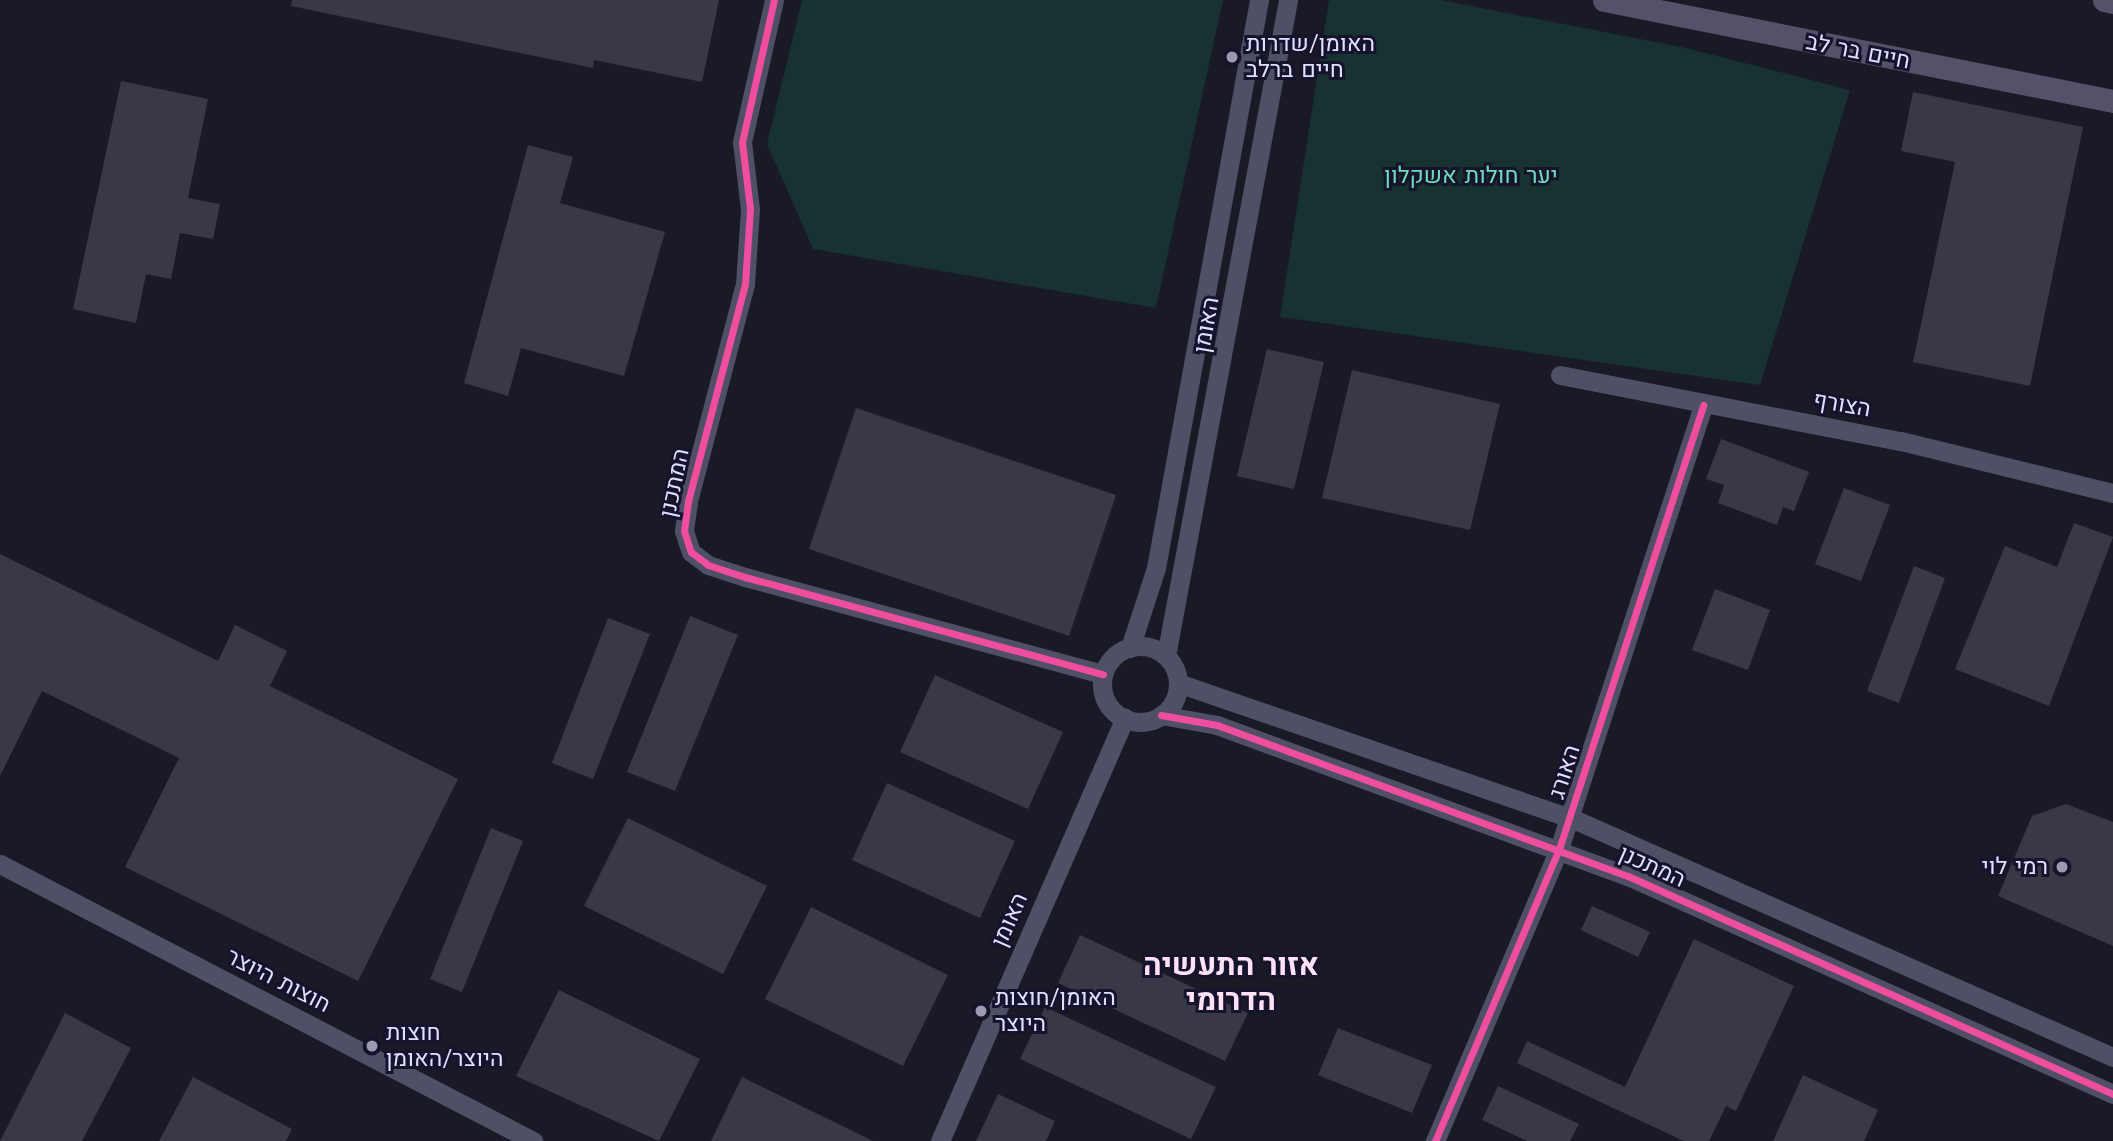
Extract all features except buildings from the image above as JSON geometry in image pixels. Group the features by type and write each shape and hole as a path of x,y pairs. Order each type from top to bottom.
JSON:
{"main road":[{"name":"חיים בר לב","path":"1604,0 2113,101"},
{"path":"2104,0 2113,2"}],"street":[{"name":"המתכנן","path":"774,0 742,142 750,209 745,284 688,502 684,531 691,552 708,565 745,577 1103,674"},
{"name":"האומן","path":"1130,648 1156,568 1259,0"},
{"name":"האומן","path":"1166,656 1288,0"},
{"name":"הצורף","path":"1560,375 1703,405 1901,441 2113,493"},
{"name":"האורג","path":"1435,1141 1559,849 1703,405"},
{"path":"1130,648 1166,656 1178,683 1161,715 1125,718 1109,705 1103,674 1130,648"},
{"name":"המתכנן","path":"1178,683 1570,818 2113,1056"},
{"name":"המתכנן","path":"1161,715 1217,725 1559,849 2113,1094"},
{"name":"האומן","path":"940,1141 1125,718"},
{"name":"חוצות היוצר","path":"0,864 533,1141"}],"green space":[{"path":"802,0 1223,0 1156,308 813,249 767,144"},
{"name":"יער חולות אשקלון","path":"1329,0 1441,0 1686,48 1850,90 1760,385 1280,317"}],"cycle path":[{"path":"774,0 742,142 750,209 745,284 688,502 684,531 691,552 708,565 745,577 1103,674"},
{"path":"1435,1141 1559,849 1703,405"},
{"path":"1161,715 1217,725 1628,876 2113,1094"}],"place":[{"name":"האומן/שדרות חיים ברלב","path":"1232,57"},
{"name":"רמי לוי","path":"2062,867"},
{"name":"האומן/חוצות היוצר","path":"981,1011"},
{"name":"חוצות היוצר/האומן","path":"372,1046"}],"district":[{"name":"אזור התעשיה הדרומי","path":"1231,982"}]}
